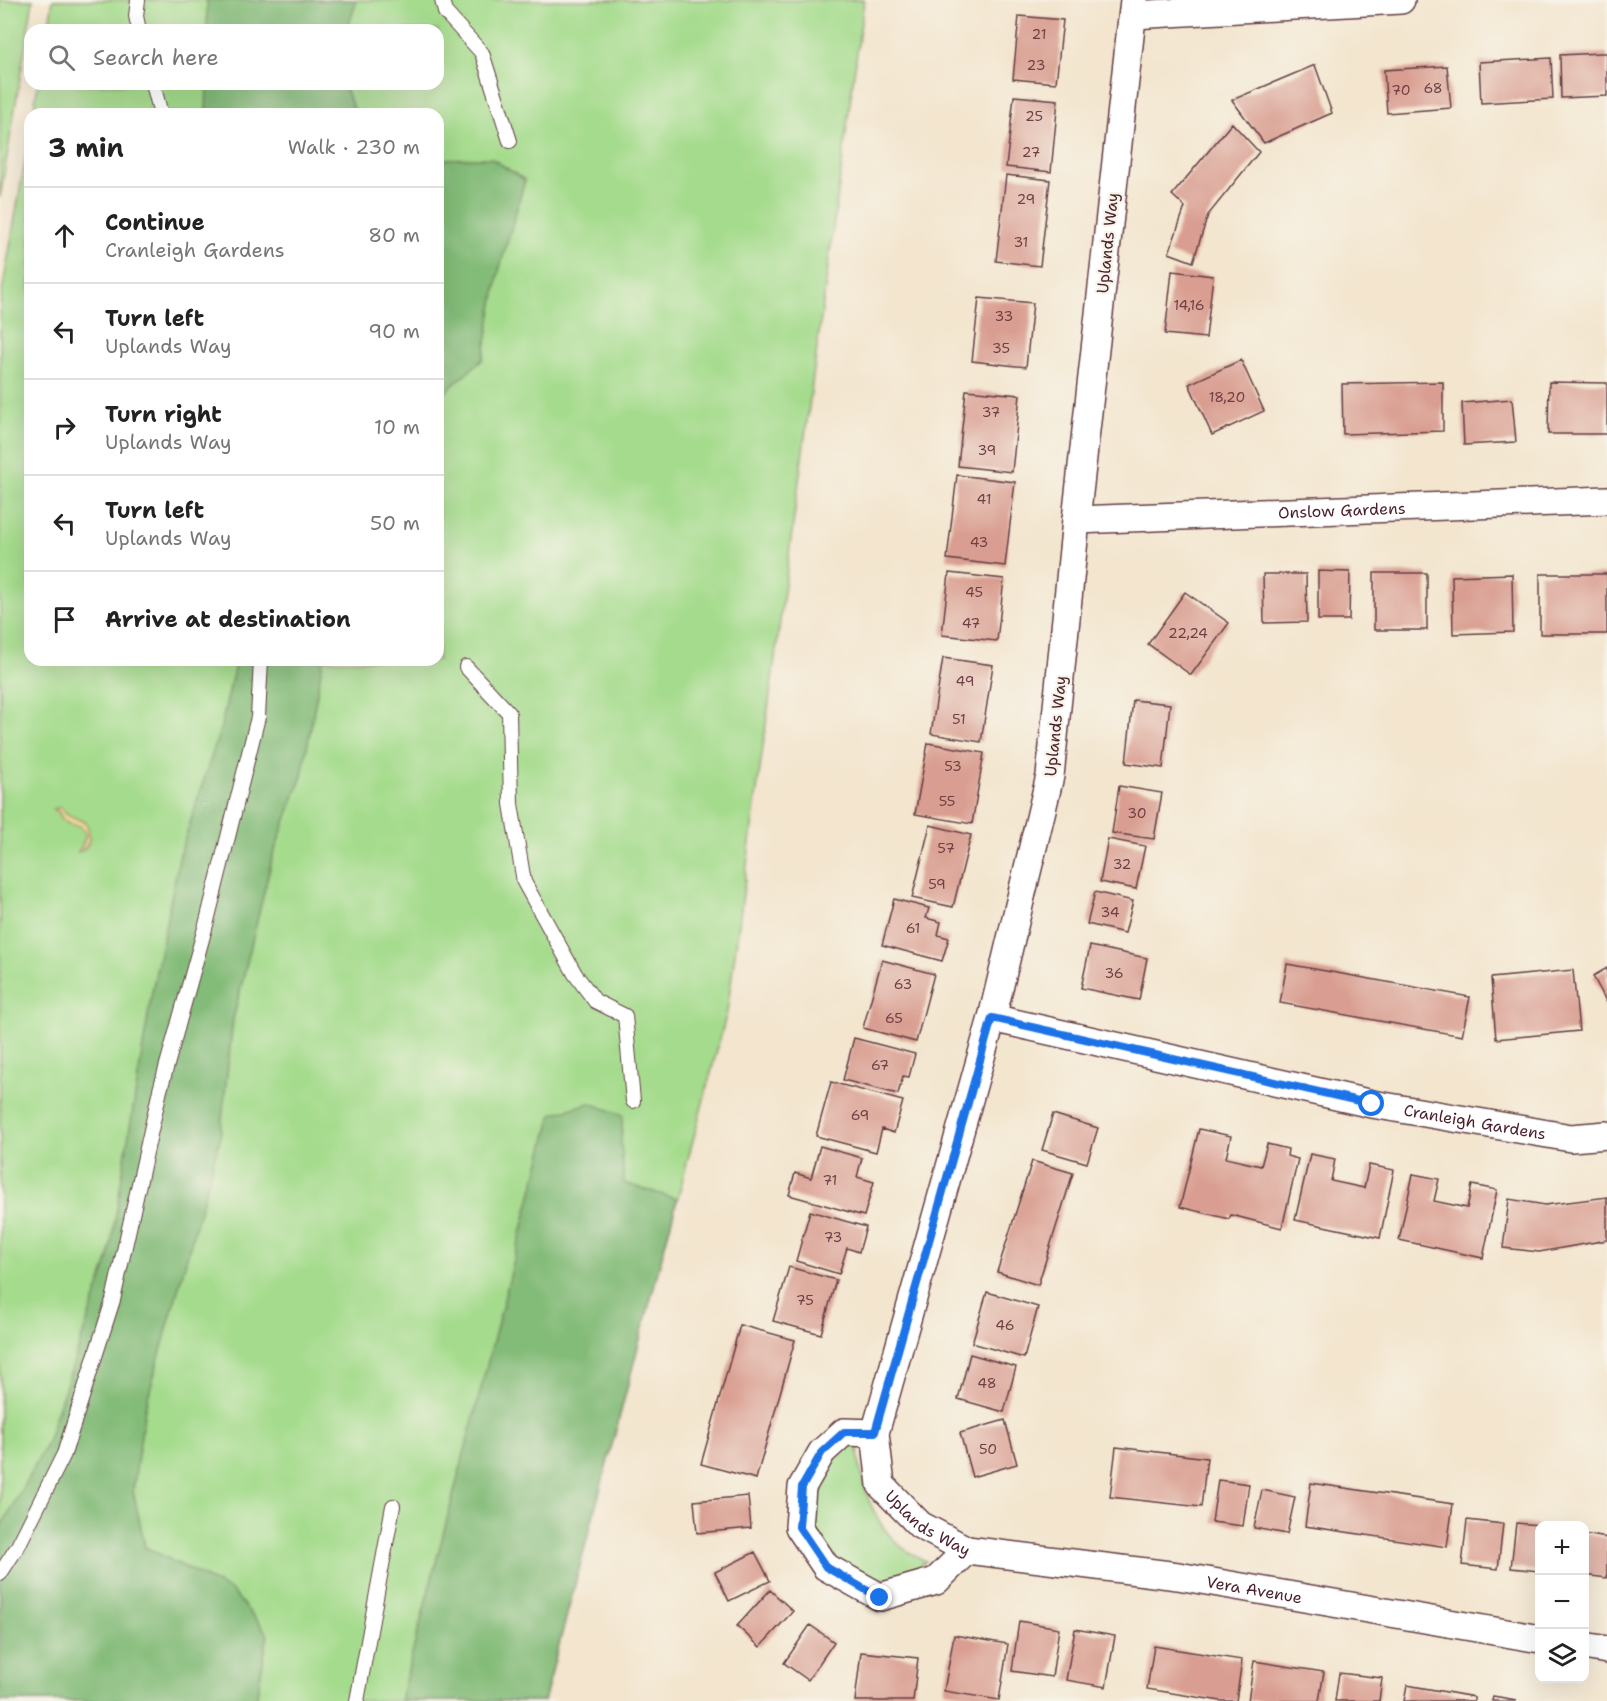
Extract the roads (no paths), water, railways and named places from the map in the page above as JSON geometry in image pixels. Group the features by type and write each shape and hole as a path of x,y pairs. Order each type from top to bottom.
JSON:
{"street":[{"path":"1134,8 1401,0"},
{"name":"Uplands Way","path":"875,1432 844,1432 822,1452 802,1487 799,1527 826,1567 880,1598 936,1581 968,1550 920,1525 881,1485 875,1432 992,1018 1050,776 1076,520 1134,8"},
{"name":"Onslow Gardens","path":"1076,520 1607,500"},
{"name":"Cranleigh Gardens","path":"992,1018 1372,1104 1571,1138 1607,1135"},
{"name":"Vera Avenue","path":"968,1550 1178,1576 1535,1638"},
{"path":"1589,1647 1607,1650"}],"lane":[{"path":"138,0 136,16 138,24"},
{"path":"442,0 445,12 482,53 510,141"},
{"path":"155,90 159,108"},
{"path":"0,1574 18,1546 63,1454 113,1300 160,1090 207,921 258,717 261,666"},
{"path":"466,667 509,713 511,804 524,882 575,974 595,1001 625,1016 633,1101"},
{"path":"357,1701 393,1506"}]}
